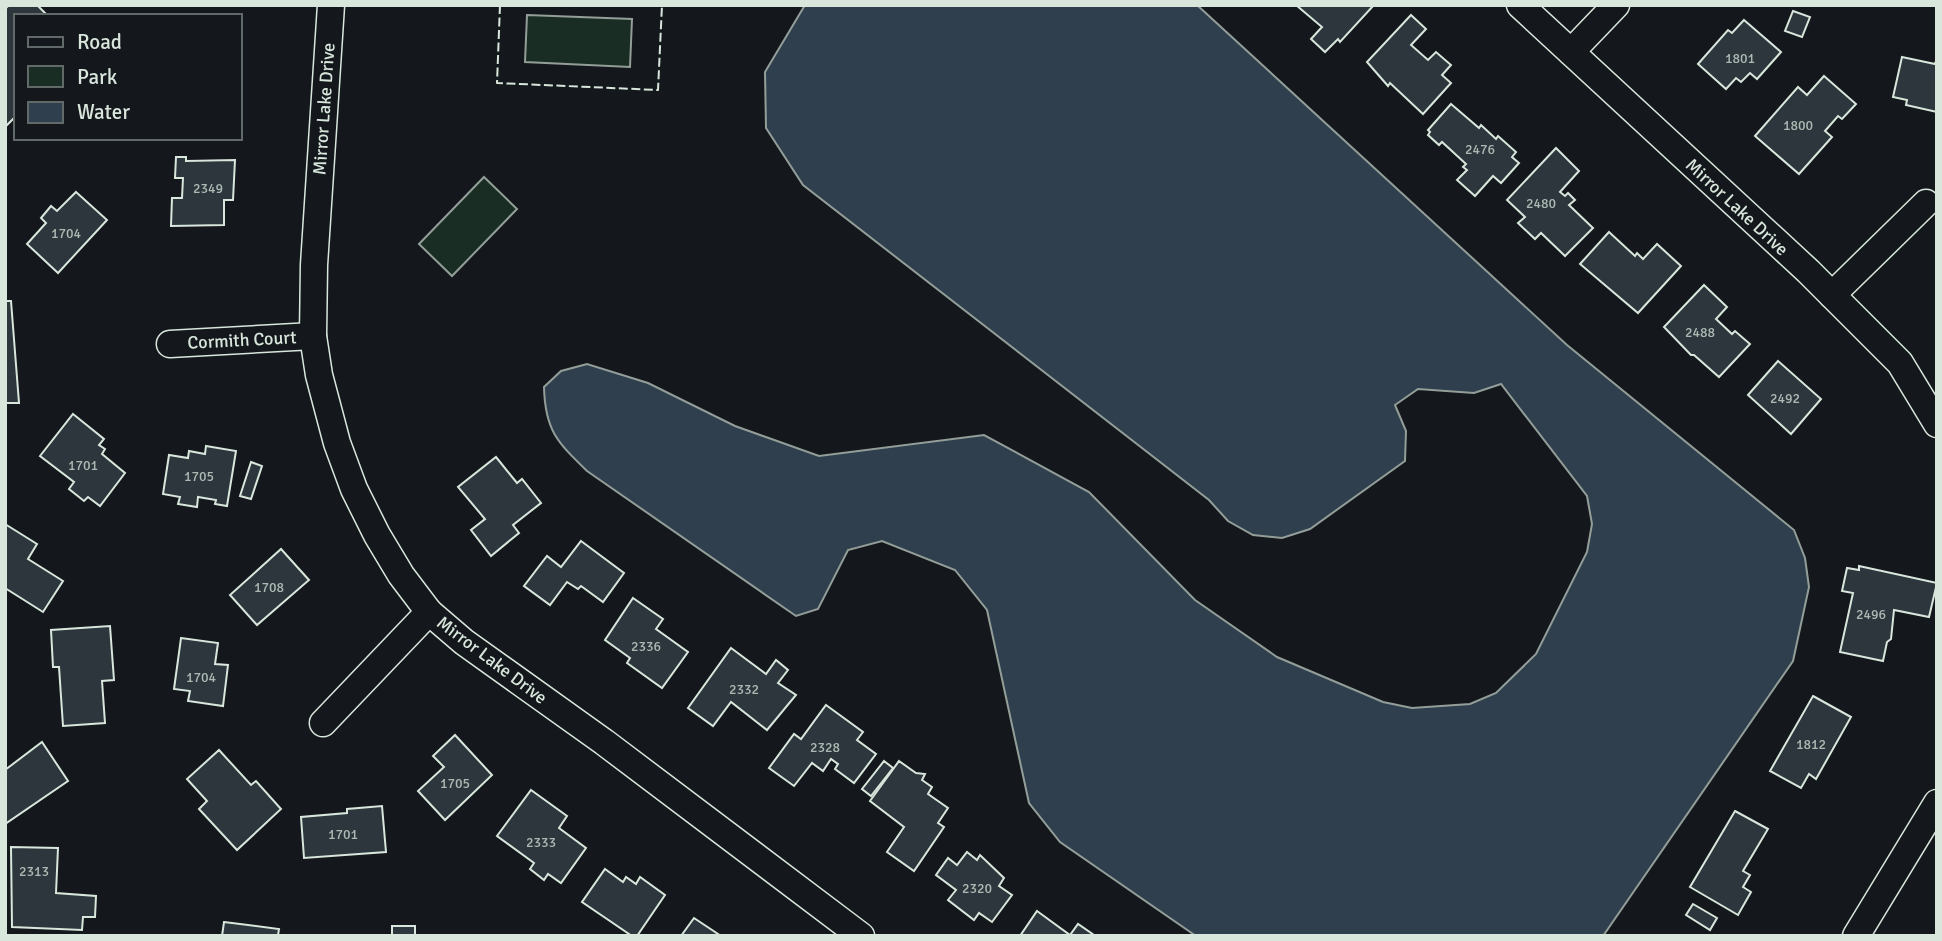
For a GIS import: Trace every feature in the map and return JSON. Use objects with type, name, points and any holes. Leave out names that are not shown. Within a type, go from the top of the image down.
[{"type":"street","name":"Mirror Lake Drive","points":[[331,5],[314,265],[313,336],[319,375],[331,420],[354,489],[377,535],[401,575],[429,612],[464,642],[604,742],[853,933]]},
{"type":"street","name":"Mirror Lake Drive","points":[[1520,5],[1832,295],[1900,363],[1937,424]]},
{"type":"street","points":[[1571,52],[1616,5]]},
{"type":"street","points":[[1832,295],[1926,203]]},
{"type":"street","name":"Cormith Court","points":[[170,344],[313,336]]},
{"type":"street","points":[[323,723],[429,612]]},
{"type":"street","points":[[1856,936],[1937,803]]},
{"type":"green space","points":[[527,15],[632,19],[630,67],[525,62]]},
{"type":"green space","points":[[484,177],[517,209],[452,276],[419,244]]},
{"type":"water","points":[[805,5],[1197,5],[1567,345],[1794,530],[1805,558],[1809,587],[1793,661],[1603,936],[1196,936],[1060,842],[1029,803],[987,610],[955,570],[882,541],[848,550],[818,609],[796,616],[587,471],[560,443],[550,425],[544,387],[561,371],[587,364],[648,383],[735,426],[819,456],[984,435],[1089,492],[1195,600],[1277,657],[1383,702],[1412,708],[1470,704],[1496,693],[1536,654],[1587,552],[1592,524],[1587,496],[1501,384],[1474,393],[1418,389],[1395,405],[1406,431],[1405,461],[1310,529],[1282,538],[1253,535],[1228,521],[1209,500],[803,185],[766,128],[765,72]]},
{"type":"building","points":[[9,5],[37,5],[46,14],[14,14],[14,118],[5,127],[5,9]]},
{"type":"building","points":[[1296,5],[1374,5],[1340,42],[1338,39],[1325,52],[1311,39],[1322,27]]},
{"type":"building","points":[[1793,11],[1810,17],[1802,37],[1785,31]]},
{"type":"building","points":[[1411,15],[1426,29],[1411,45],[1428,60],[1436,52],[1451,65],[1442,75],[1451,83],[1423,114],[1390,83],[1388,86],[1367,62]]},
{"type":"building","points":[[1744,20],[1781,52],[1757,79],[1750,73],[1741,82],[1736,78],[1726,89],[1698,64],[1728,30],[1732,33]]},
{"type":"building","points":[[1902,57],[1935,64],[1937,58],[1937,112],[1906,105],[1907,100],[1893,97]]},
{"type":"building","points":[[1824,76],[1856,104],[1842,119],[1838,116],[1825,131],[1832,137],[1799,174],[1755,136],[1798,87],[1807,95]]},
{"type":"building","points":[[1451,104],[1479,128],[1481,125],[1496,139],[1498,136],[1516,152],[1512,157],[1519,163],[1501,183],[1493,176],[1475,196],[1457,180],[1467,170],[1463,167],[1466,164],[1442,142],[1439,145],[1428,135],[1428,130]]},
{"type":"building","points":[[1556,148],[1579,171],[1560,192],[1565,196],[1568,193],[1575,200],[1569,205],[1593,228],[1565,256],[1541,233],[1535,239],[1518,223],[1525,217],[1507,200]]},
{"type":"building","points":[[176,157],[186,157],[186,161],[235,160],[233,200],[224,200],[224,225],[171,226],[172,198],[182,198],[183,178],[175,178]]},
{"type":"building","points":[[76,192],[107,220],[58,273],[27,244],[46,223],[41,218],[51,206],[57,211]]},
{"type":"building","points":[[1609,232],[1635,256],[1637,253],[1643,259],[1657,244],[1681,266],[1638,313],[1580,264]]},
{"type":"building","points":[[1704,285],[1727,307],[1716,319],[1732,334],[1735,331],[1750,344],[1719,377],[1691,355],[1664,327]]},
{"type":"building","points":[[5,301],[11,301],[19,403],[5,403]]},
{"type":"building","points":[[1778,361],[1821,399],[1791,434],[1748,395]]},
{"type":"building","points":[[73,414],[104,439],[99,445],[105,449],[102,454],[125,473],[100,506],[88,497],[84,501],[69,489],[74,482],[40,456]]},
{"type":"building","points":[[206,446],[236,451],[227,506],[215,504],[216,500],[198,497],[197,507],[178,504],[180,497],[163,494],[169,455],[188,458],[189,451],[205,454]]},
{"type":"building","points":[[496,457],[517,483],[522,479],[541,503],[513,525],[519,533],[491,556],[471,530],[485,519],[458,487]]},
{"type":"building","points":[[251,462],[262,466],[251,499],[240,496]]},
{"type":"building","points":[[5,524],[37,544],[28,559],[63,581],[43,612],[5,588]]},
{"type":"building","points":[[581,541],[624,573],[603,602],[581,586],[578,589],[567,582],[550,605],[524,586],[547,556],[561,567]]},
{"type":"building","points":[[281,549],[309,580],[257,625],[230,595]]},
{"type":"building","points":[[1859,566],[1937,583],[1929,617],[1894,610],[1891,639],[1887,642],[1883,661],[1840,652],[1853,593],[1842,591],[1847,568],[1859,570]]},
{"type":"building","points":[[633,598],[663,619],[656,629],[688,652],[662,688],[627,663],[630,658],[605,640]]},
{"type":"building","points":[[110,626],[114,680],[102,681],[105,723],[63,726],[59,667],[53,667],[51,630]]},
{"type":"building","points":[[181,638],[218,643],[215,664],[228,665],[223,706],[188,701],[190,691],[174,689]]},
{"type":"building","points":[[731,648],[766,674],[776,660],[788,670],[778,683],[796,695],[767,730],[731,702],[713,726],[688,708]]},
{"type":"building","points":[[1813,696],[1851,717],[1816,779],[1809,774],[1801,788],[1770,771]]},
{"type":"building","points":[[826,705],[863,732],[857,740],[876,754],[854,783],[835,769],[838,764],[831,759],[823,771],[812,763],[794,786],[769,768],[794,734],[801,739]]},
{"type":"building","points":[[455,735],[492,775],[445,820],[418,791],[444,767],[433,756]]},
{"type":"building","points":[[42,742],[68,781],[5,824],[5,770]]},
{"type":"building","points":[[219,750],[251,785],[256,781],[281,809],[237,850],[199,809],[207,801],[187,779]]},
{"type":"building","points":[[884,761],[893,768],[871,796],[862,789]]},
{"type":"building","points":[[899,761],[916,773],[925,774],[922,780],[932,787],[928,794],[948,808],[938,823],[944,827],[914,871],[887,852],[904,827],[870,801]]},
{"type":"building","points":[[531,790],[567,816],[559,828],[586,848],[561,883],[548,874],[544,880],[530,869],[534,863],[497,836]]},
{"type":"building","points":[[382,806],[386,852],[304,858],[301,817],[347,813],[347,809]]},
{"type":"building","points":[[1735,811],[1768,829],[1743,871],[1750,875],[1743,887],[1751,892],[1738,915],[1690,887]]},
{"type":"building","points":[[11,847],[58,848],[56,893],[96,896],[95,917],[83,917],[82,930],[12,927]]},
{"type":"building","points":[[967,852],[977,860],[980,855],[1004,878],[999,886],[1012,895],[992,922],[979,913],[974,920],[948,900],[956,890],[936,875],[948,858],[957,865]]},
{"type":"building","points":[[605,869],[623,882],[626,877],[636,884],[640,877],[665,895],[637,936],[632,936],[582,902]]},
{"type":"building","points":[[1693,904],[1717,918],[1710,930],[1686,915]]},
{"type":"building","points":[[1037,911],[1070,935],[1078,924],[1094,935],[1020,936]]},
{"type":"building","points":[[694,918],[721,936],[681,936]]},
{"type":"building","points":[[224,922],[279,929],[278,935],[286,936],[222,936]]},
{"type":"building","points":[[392,926],[415,926],[415,936],[392,936]]},
{"type":"fence","points":[[500,5],[497,83],[658,90],[662,5]]}]
